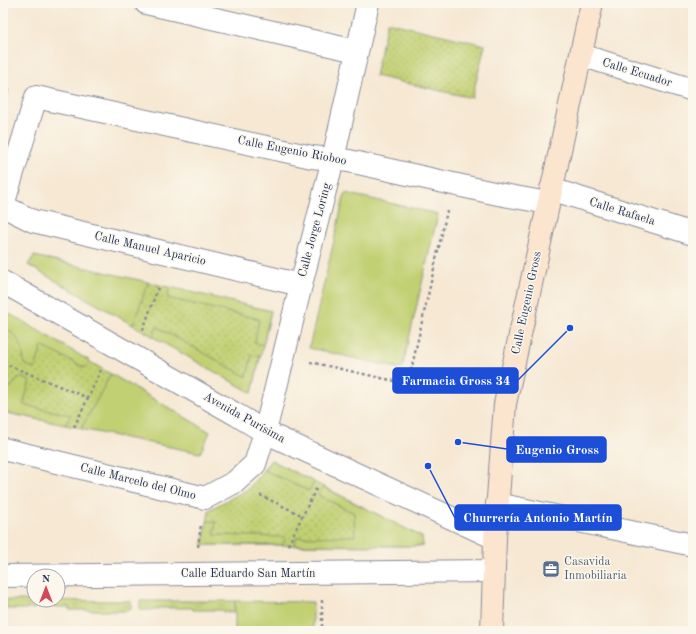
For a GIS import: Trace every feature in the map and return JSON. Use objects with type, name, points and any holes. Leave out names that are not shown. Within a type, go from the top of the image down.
[{"type":"main road","name":"Calle Eugenio Gross","points":[[492,631],[494,538],[505,404],[592,3]]},
{"type":"street","points":[[146,3],[356,51]]},
{"type":"street","name":"Calle Jorge Loring","points":[[265,432],[333,159],[356,51],[368,3]]},
{"type":"street","name":"Calle Ecuador","points":[[581,55],[693,90]]},
{"type":"street","name":"Calle Eugenio Rioboo","points":[[3,205],[36,97],[312,157],[349,161],[498,194],[550,196]]},
{"type":"street","name":"Calle Rafaela","points":[[550,196],[693,234]]},
{"type":"street","name":"Calle Manuel Aparicio","points":[[3,205],[33,222],[301,285]]},
{"type":"street","name":"Avenida Purísima","points":[[3,282],[265,432],[494,538]]},
{"type":"street","name":"Calle Marcelo del Olmo","points":[[3,449],[205,498],[236,482],[255,464],[265,432]]},
{"type":"street","points":[[497,504],[693,545]]},
{"type":"street","name":"Calle Eduardo San Martín","points":[[3,576],[321,574],[493,571]]},
{"type":"path","points":[[308,361],[408,384],[453,183]]},
{"type":"path","points":[[133,357],[159,285]]},
{"type":"path","points":[[74,427],[113,345]]},
{"type":"path","points":[[3,353],[5,359],[3,363],[88,398]]},
{"type":"path","points":[[274,574],[330,462]]},
{"type":"path","points":[[236,482],[303,516]]},
{"type":"path","points":[[194,575],[205,498]]},
{"type":"path","points":[[321,574],[322,631]]},
{"type":"green space","points":[[387,22],[485,45],[472,98],[375,76]]},
{"type":"green space","points":[[345,193],[438,214],[402,369],[309,348]]},
{"type":"green space","points":[[34,256],[271,311],[252,393],[28,265]]},
{"type":"green space","points":[[34,256],[148,282],[133,325],[28,265]]},
{"type":"green space","points":[[170,287],[271,311],[263,345],[255,342],[259,319],[167,298]]},
{"type":"green space","points":[[3,311],[210,432],[200,453],[3,412]]},
{"type":"green space","points":[[10,314],[90,361],[85,368],[42,346],[35,369],[24,364],[23,352],[19,342],[13,334],[3,326]]},
{"type":"green space","points":[[157,327],[247,377],[252,355],[260,357],[252,393],[153,337]]},
{"type":"green space","points":[[111,374],[210,432],[200,453],[81,429]]},
{"type":"green space","points":[[20,377],[30,381],[23,405],[71,415],[65,425],[3,412],[3,392],[12,386]]},
{"type":"green space","points":[[271,460],[422,537],[423,546],[204,545],[209,510],[248,489]]},
{"type":"green space","points":[[271,460],[314,482],[309,491],[264,470]]},
{"type":"green space","points":[[323,487],[422,537],[423,546],[294,545],[297,537],[355,536],[354,513],[318,495]]},
{"type":"green space","points":[[207,521],[216,522],[214,535],[286,537],[282,545],[203,545]]},
{"type":"green space","points":[[3,600],[26,600],[26,608],[34,608],[4,609],[3,611]]},
{"type":"green space","points":[[66,600],[131,601],[131,609],[127,609],[127,611],[69,610],[69,607],[66,607]]},
{"type":"green space","points":[[140,601],[235,601],[235,612],[223,612],[222,610],[193,610],[192,608],[157,608],[157,610],[140,610]]},
{"type":"green space","points":[[235,601],[313,602],[313,631],[235,631]]},
{"type":"place","name":"Farmacia Gross 34","points":[[570,328]]},
{"type":"place","name":"Eugenio Gross","points":[[458,442]]},
{"type":"place","name":"Churrería Antonio Martín","points":[[428,466]]},
{"type":"place","name":"Casavida Inmobiliaria","points":[[551,569]]}]
